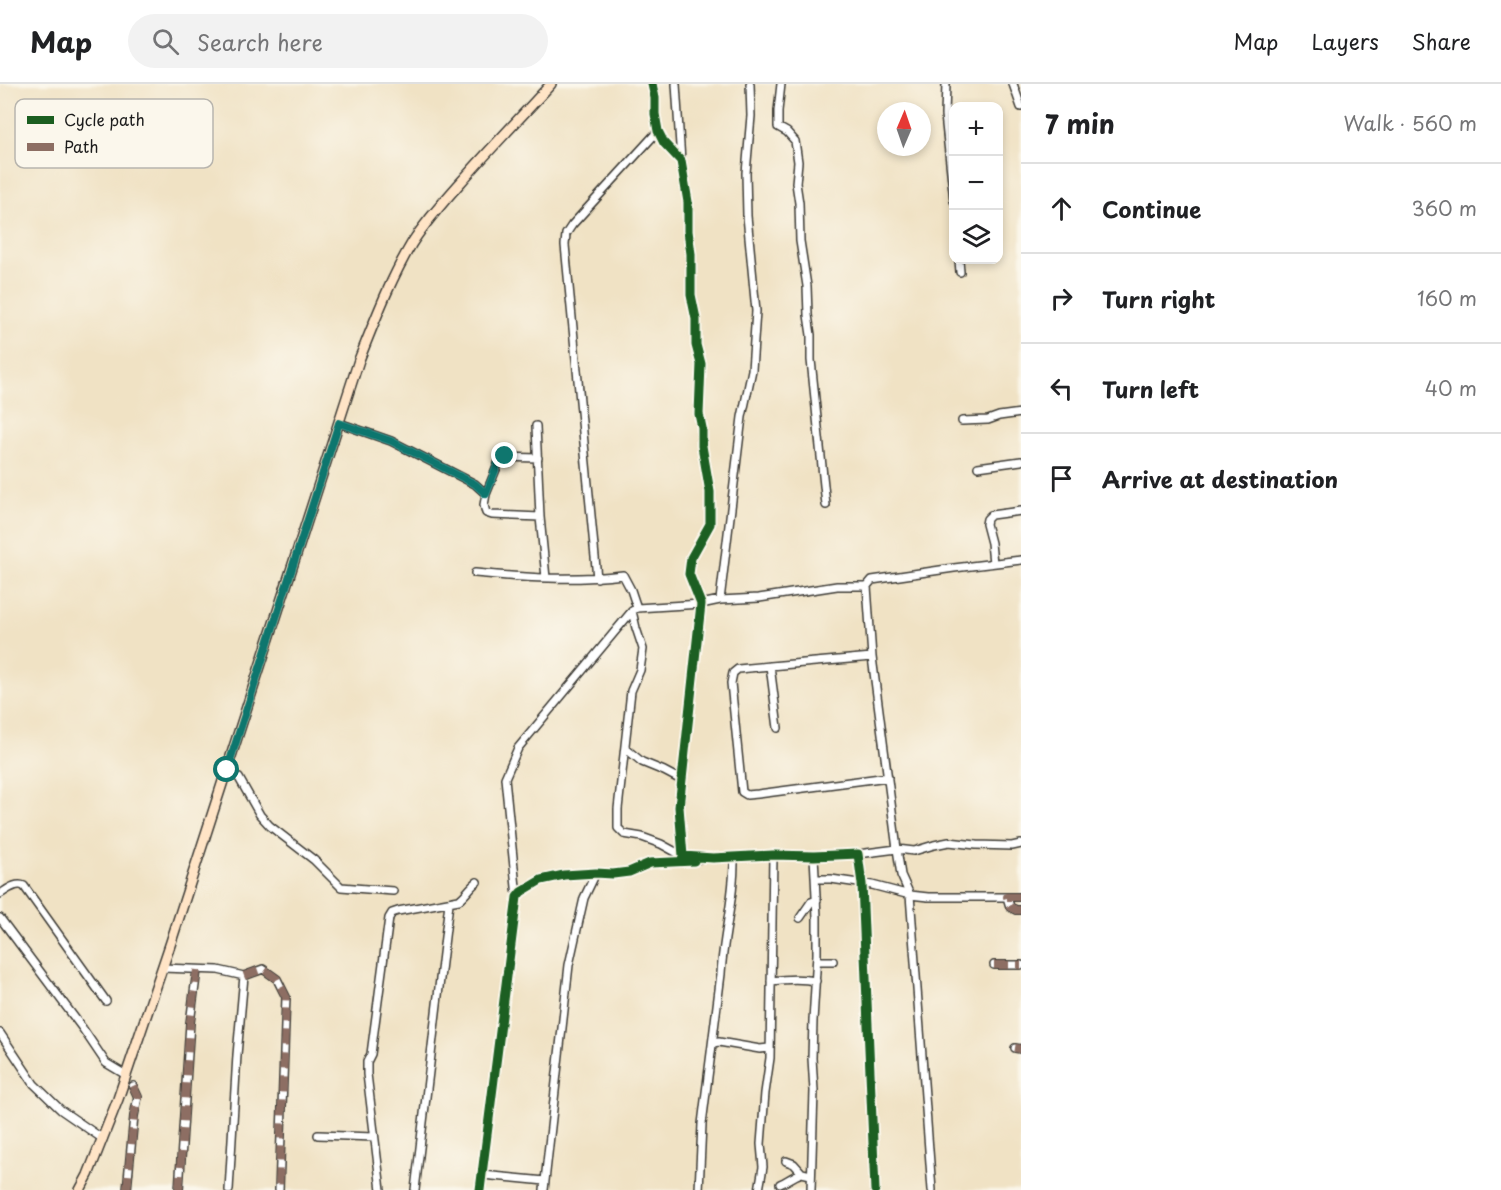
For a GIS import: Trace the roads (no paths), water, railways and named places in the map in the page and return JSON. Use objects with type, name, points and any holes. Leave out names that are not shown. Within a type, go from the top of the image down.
[{"type":"main road","points":[[80,1190],[103,1139],[126,1075],[359,360],[378,313],[413,241],[443,203],[551,84]]},
{"type":"street","points":[[652,84],[658,131],[664,143],[681,161]]},
{"type":"street","points":[[676,84],[681,161],[688,202],[691,295],[696,319],[696,345],[701,364],[699,414],[710,492],[710,524],[691,558],[689,574],[701,604],[679,807],[683,856]]},
{"type":"street","points":[[720,600],[742,417],[752,370],[756,311],[747,216],[746,173],[751,116],[750,84]]},
{"type":"street","points":[[781,84],[777,111],[778,127],[787,132],[795,141],[798,162],[796,183],[800,241],[807,286],[826,506]]},
{"type":"street","points":[[946,84],[945,115],[949,156]]},
{"type":"street","points":[[1013,84],[1021,107]]},
{"type":"street","points":[[597,578],[565,245],[566,234],[658,131]]},
{"type":"street","points":[[959,264],[960,272]]},
{"type":"street","points":[[962,421],[988,420],[1021,413]]},
{"type":"street","points":[[339,423],[391,441],[475,484],[486,494]]},
{"type":"street","points":[[536,426],[540,518],[546,578]]},
{"type":"street","points":[[538,458],[501,457],[484,505],[486,513],[492,515],[540,518]]},
{"type":"street","points":[[978,467],[1021,461]]},
{"type":"street","points":[[993,563],[987,519],[991,515],[1021,511]]},
{"type":"street","points":[[932,1190],[910,895],[901,875],[897,849],[872,657],[867,586],[872,580],[1021,560]]},
{"type":"street","points":[[475,573],[546,578],[597,578],[623,575],[635,600],[636,628],[643,649],[640,670],[631,691],[618,809],[618,828],[624,834],[642,837],[661,844],[683,856],[705,857],[814,856],[897,849],[914,851],[949,842],[976,845],[1021,844]]},
{"type":"street","points":[[480,1190],[517,897],[505,778],[518,748],[634,609],[759,598],[837,586],[867,586]]},
{"type":"street","points":[[872,657],[738,669],[733,673],[731,683],[742,792],[747,795],[758,794],[888,777]]},
{"type":"street","points":[[770,666],[778,729]]},
{"type":"street","points":[[625,748],[642,762],[681,780]]},
{"type":"street","points":[[227,770],[239,778],[260,815],[270,826],[314,860],[341,887],[393,891]]},
{"type":"street","points":[[858,854],[862,884],[875,1190]]},
{"type":"street","points":[[759,1190],[763,1167],[761,1144],[765,1093],[769,1070],[773,855]]},
{"type":"street","points":[[812,1190],[814,1090],[812,1058],[817,961],[814,856]]},
{"type":"street","points":[[517,897],[541,879],[564,875],[629,872],[650,863],[687,862],[705,857]]},
{"type":"street","points":[[699,1190],[702,1124],[722,951],[732,897],[734,857]]},
{"type":"street","points":[[544,1190],[569,965],[584,898],[596,873]]},
{"type":"street","points":[[816,879],[884,887],[910,895],[928,897],[1021,897]]},
{"type":"street","points":[[381,1190],[367,1062],[371,1054],[389,918],[398,910],[459,900],[477,882]]},
{"type":"street","points":[[0,894],[16,885],[24,886],[106,1001]]},
{"type":"street","points":[[1007,897],[1010,907],[1021,910]]},
{"type":"street","points":[[800,918],[811,902],[817,900]]},
{"type":"street","points":[[415,1190],[449,903]]},
{"type":"street","points":[[0,918],[106,1063],[126,1075]]},
{"type":"street","points":[[817,961],[833,961]]},
{"type":"street","points":[[994,965],[1021,965]]},
{"type":"street","points":[[162,968],[218,970],[244,976],[263,969],[277,979],[286,997],[279,1190]]},
{"type":"street","points":[[179,1190],[190,1023],[197,970]]},
{"type":"street","points":[[229,1190],[244,976]]},
{"type":"street","points":[[771,981],[787,979],[816,981]]},
{"type":"street","points":[[0,1033],[34,1084],[61,1110],[103,1139]]},
{"type":"street","points":[[713,1043],[769,1048]]},
{"type":"street","points":[[127,1190],[138,1097],[134,1086]]},
{"type":"street","points":[[318,1135],[374,1137]]},
{"type":"street","points":[[786,1161],[794,1164],[802,1173]]},
{"type":"street","points":[[780,1184],[802,1173],[812,1175]]},
{"type":"street","points":[[482,1175],[545,1181]]}]
